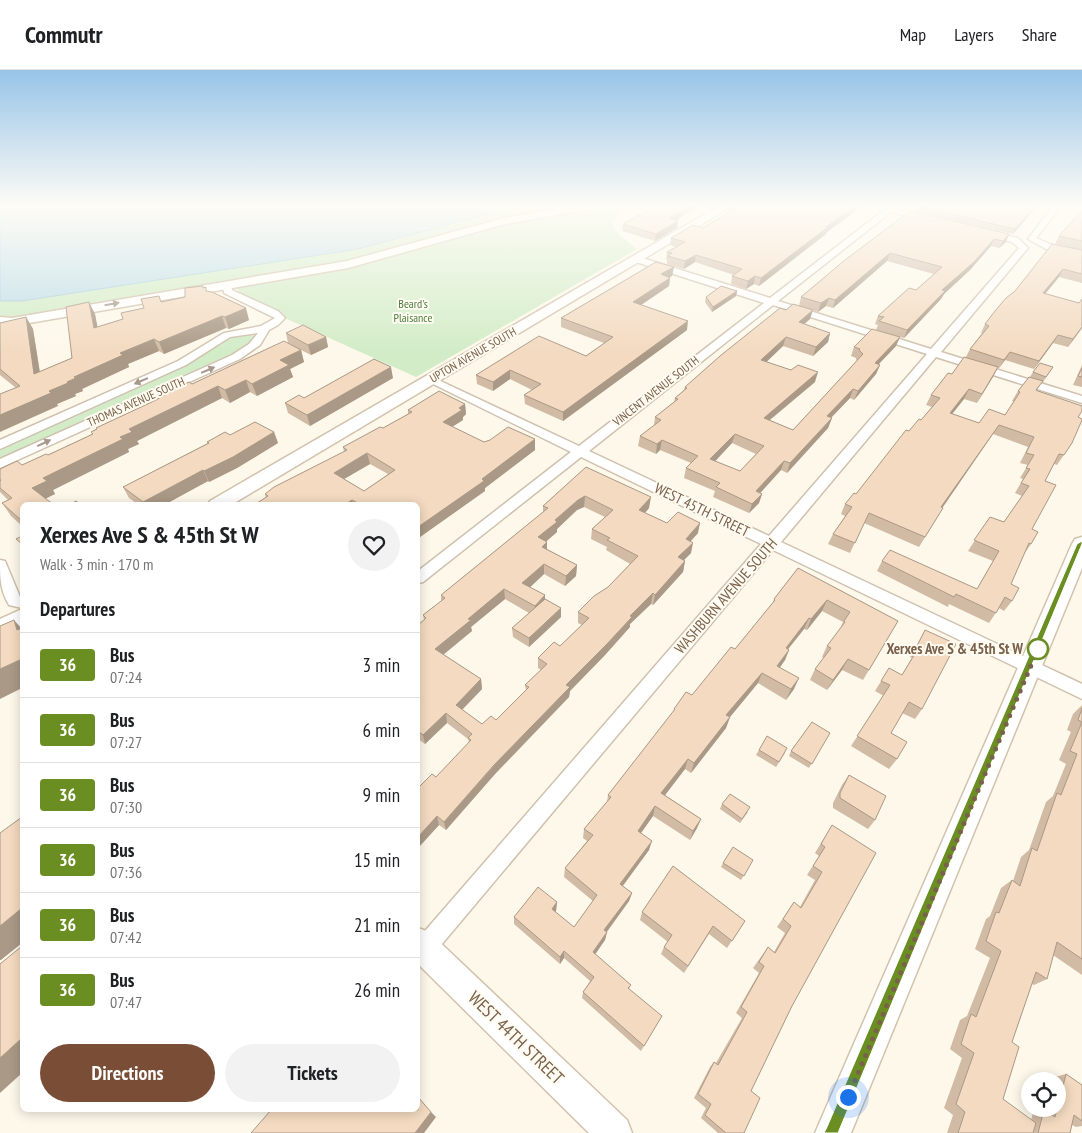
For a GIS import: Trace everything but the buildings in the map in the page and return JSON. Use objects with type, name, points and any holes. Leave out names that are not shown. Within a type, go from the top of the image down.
[{"type":"street","points":[[4,322],[348,264],[382,255]]},
{"type":"street","name":"UPTON AVENUE SOUTH","points":[[222,502],[642,255]]},
{"type":"street","name":"VINCENT AVENUE SOUTH","points":[[420,576],[831,255]]},
{"type":"street","name":"WASHBURN AVENUE SOUTH","points":[[420,946],[771,544],[1018,255]]},
{"type":"street","points":[[636,258],[1082,400]]},
{"type":"street","name":"THOMAS AVENUE SOUTH","points":[[0,445],[36,427],[182,363],[227,335],[264,330],[277,323],[280,318],[275,313],[227,291],[227,285]]},
{"type":"street","name":"THOMAS AVENUE SOUTH","points":[[0,464],[236,357],[254,346],[262,337],[264,330]]},
{"type":"street","name":"WEST 45TH STREET","points":[[430,380],[1082,692]]},
{"type":"street","points":[[833,1133],[1082,544]]},
{"type":"street","points":[[0,565],[14,601],[20,602]]},
{"type":"street","points":[[0,617],[20,612]]},
{"type":"street","points":[[0,630],[20,618]]},
{"type":"street","name":"WEST 44TH STREET","points":[[420,946],[614,1133]]},
{"type":"green space","points":[[322,255],[387,255],[0,324],[0,301],[22,301]]},
{"type":"green space","name":"Beard's Plaisance","points":[[384,255],[627,255],[416,377],[287,319],[277,309],[248,297],[236,288],[319,272]]},
{"type":"green space","points":[[246,334],[255,336],[248,345],[238,351],[96,414],[0,460],[0,450],[182,367],[229,339]]},
{"type":"water","points":[[0,255],[322,255],[22,301],[0,301]]},
{"type":"bus line","name":"36","points":[[833,1133],[1082,544]]},
{"type":"place","name":"Xerxes Ave S & 45th St W","points":[[1038,649]]},
{"type":"route","points":[[848,1097],[1038,649]]}]
